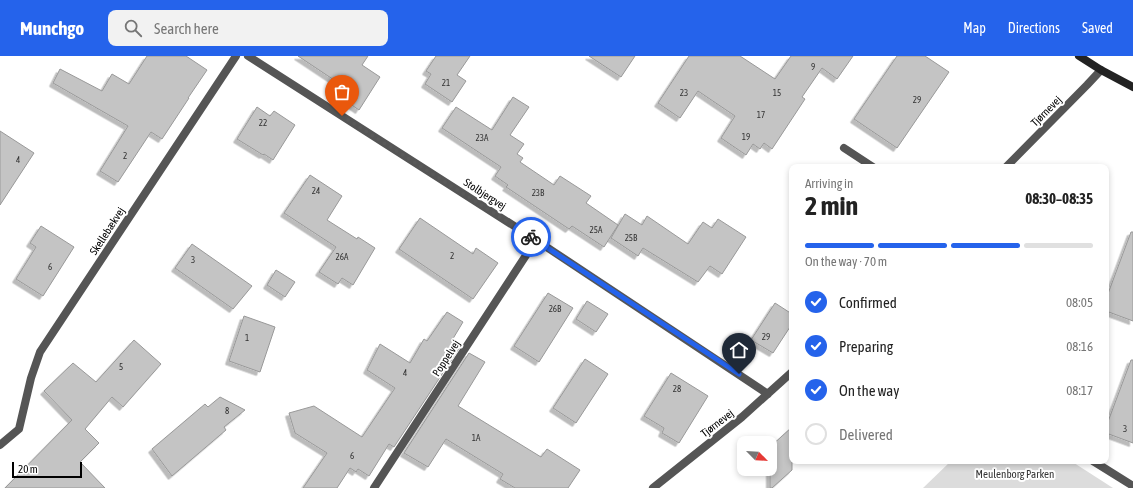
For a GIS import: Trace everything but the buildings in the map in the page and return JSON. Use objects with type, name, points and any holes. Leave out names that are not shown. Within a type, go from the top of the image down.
[{"type":"main road","points":[[1079,56],[1133,87]]},
{"type":"street","name":"Skellebækvej","points":[[0,445],[19,429],[31,378],[40,352],[236,56]]},
{"type":"street","name":"Stolbjergvej","points":[[248,56],[536,240],[768,394]]},
{"type":"street","name":"Tjørnevej","points":[[1009,164],[1101,70]]},
{"type":"street","points":[[844,148],[868,164]]},
{"type":"street","name":"Poppelvej","points":[[374,488],[536,240]]},
{"type":"street","name":"Tjørnevej","points":[[652,488],[742,417],[789,375]]},
{"type":"street","points":[[1098,464],[1133,486]]},
{"type":"green space","name":"Meulenborg Parken","points":[[948,464],[1076,464],[1113,488],[923,488]]},
{"type":"way so far","points":[[342,116],[531,237]]},
{"type":"route","points":[[531,237],[739,374]]}]
